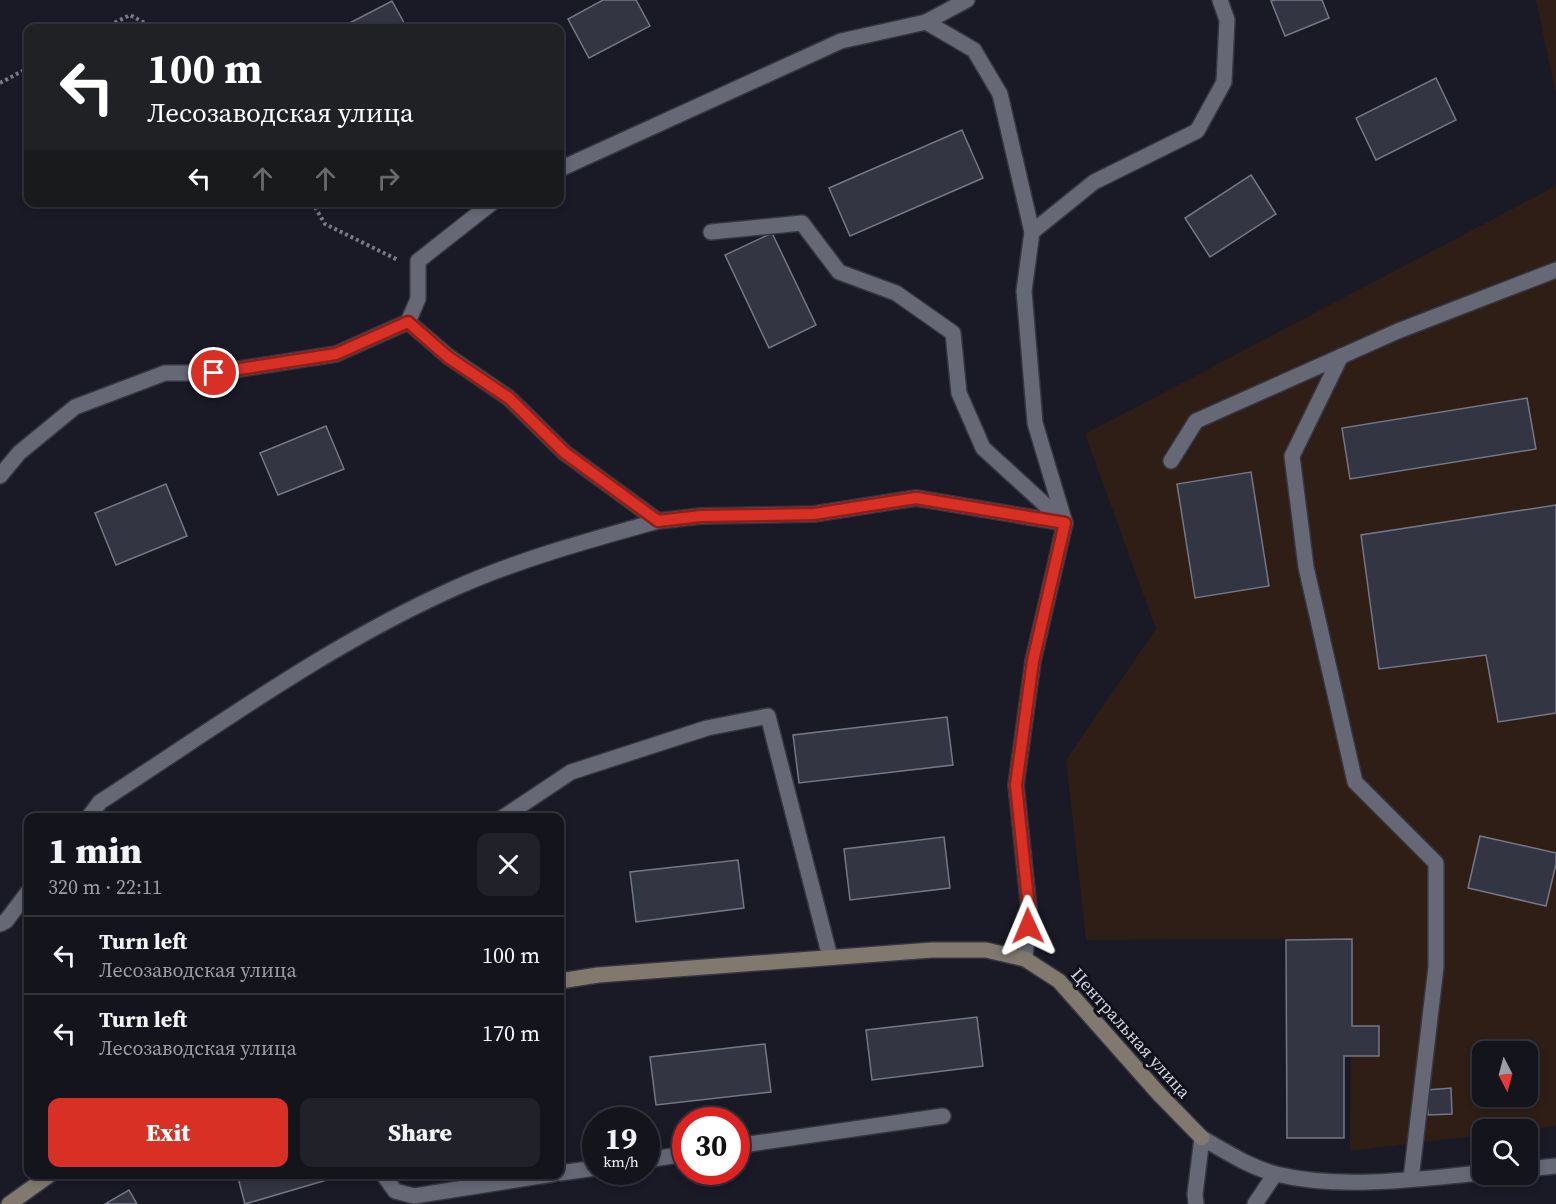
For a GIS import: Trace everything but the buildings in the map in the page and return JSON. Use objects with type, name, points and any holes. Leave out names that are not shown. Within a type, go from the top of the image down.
[{"type":"street","points":[[564,167],[841,41],[926,22],[966,0]]},
{"type":"street","points":[[1032,232],[1094,182],[1197,131],[1224,82],[1227,20],[1220,0]]},
{"type":"street","points":[[926,22],[974,50],[1000,94],[1032,232],[1024,291],[1035,423],[1065,523],[1033,661],[1016,785],[1029,909],[1025,958]]},
{"type":"street","points":[[0,476],[20,453],[75,407],[165,374],[214,373],[336,354],[408,322],[418,298],[417,261],[487,207]]},
{"type":"street","points":[[711,232],[802,223],[839,272],[896,293],[953,333],[959,393],[983,448],[1065,523]]},
{"type":"street","points":[[1171,461],[1196,421],[1398,331],[1556,270]]},
{"type":"street","points":[[408,322],[448,357],[509,398],[565,453],[658,521]]},
{"type":"street","points":[[1341,356],[1292,456],[1306,567],[1355,782],[1436,863],[1436,968],[1412,1179]]},
{"type":"street","points":[[92,813],[100,802],[359,635],[456,588],[545,553],[658,521],[701,516],[814,514],[916,498],[1065,523]]},
{"type":"street","points":[[510,813],[571,772],[707,728],[768,716],[830,957]]},
{"type":"street","points":[[0,924],[6,921],[24,897]]},
{"type":"street","name":"Центральная улица","points":[[564,980],[598,975],[943,950],[986,950],[1025,958],[1059,981],[1159,1094],[1202,1138],[1235,1157],[1275,1174],[1327,1182],[1472,1174]]},
{"type":"street","points":[[750,1144],[943,1116]]},
{"type":"street","points":[[1196,1204],[1195,1194],[1202,1138]]},
{"type":"street","points":[[1538,1168],[1556,1166]]},
{"type":"street","points":[[564,1172],[582,1170]]},
{"type":"street","points":[[1255,1204],[1275,1174]]},
{"type":"street","points":[[9,1204],[44,1179]]},
{"type":"street","points":[[387,1179],[395,1191],[414,1196],[521,1179]]},
{"type":"path","points":[[112,24],[130,15],[147,24]]},
{"type":"path","points":[[0,83],[24,70]]},
{"type":"path","points":[[315,207],[325,224],[417,269]]},
{"type":"shaded area","points":[[1536,0],[1556,0],[1556,94]]},
{"type":"shaded area","points":[[1556,186],[1556,1126],[1538,1128],[1538,1119],[1472,1119],[1472,1136],[1350,1151],[1352,939],[1086,940],[1066,760],[1156,629],[1085,434]]},
{"type":"route","points":[[214,373],[336,354],[408,322],[448,357],[509,398],[565,453],[658,521],[701,516],[814,514],[916,498],[1065,523],[1033,661],[1016,785],[1029,909],[1028,926]]}]
